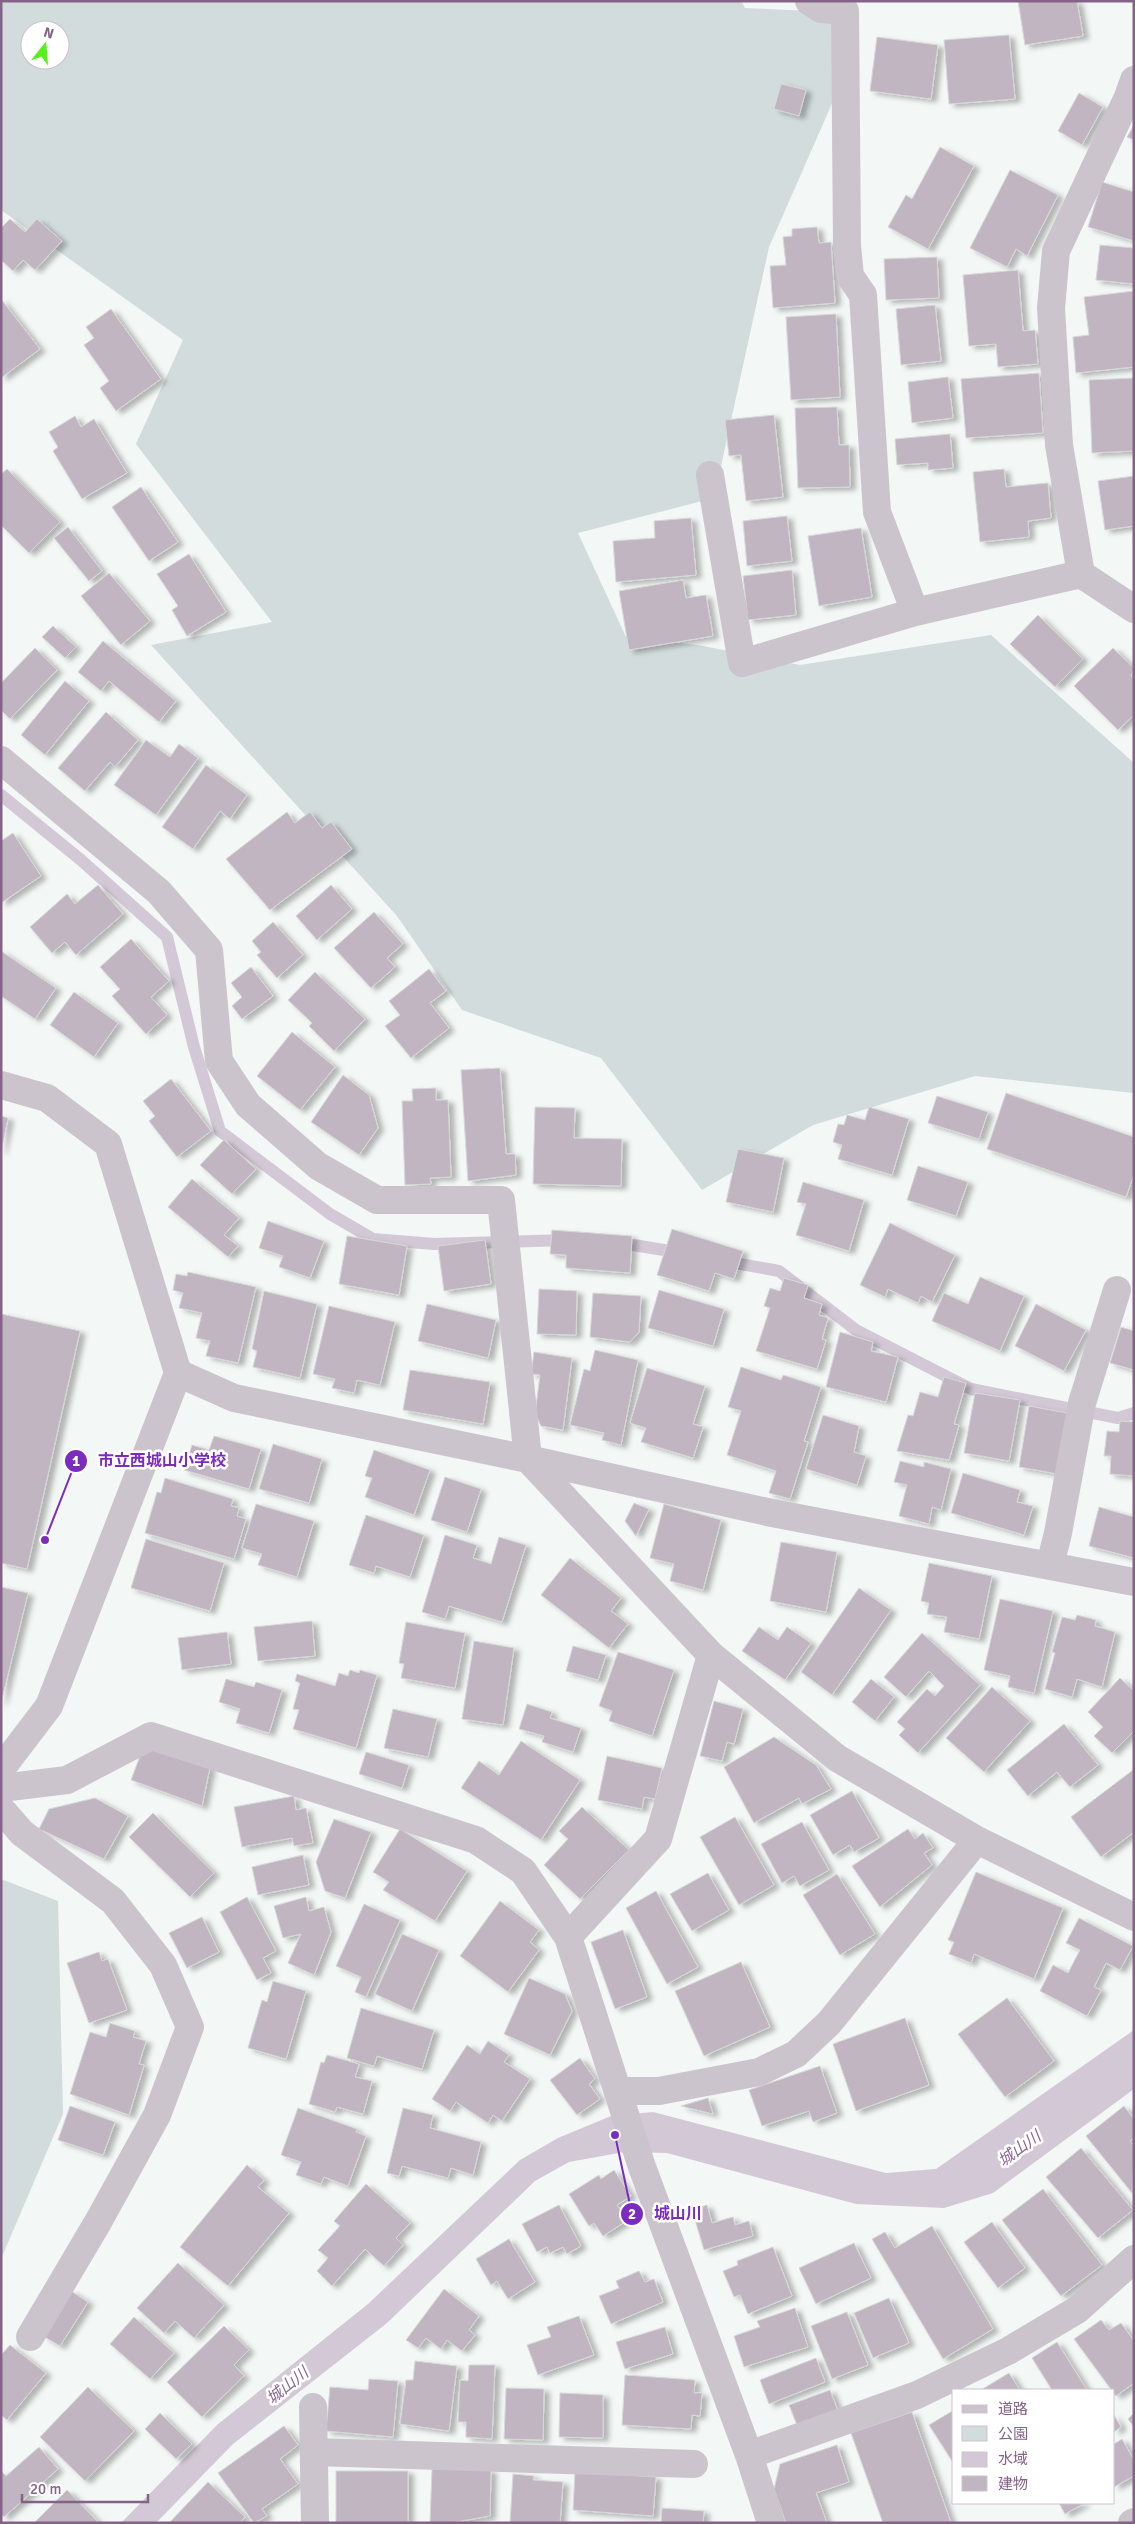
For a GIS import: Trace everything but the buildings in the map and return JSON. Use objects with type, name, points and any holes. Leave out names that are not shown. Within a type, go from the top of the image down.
[{"type":"street","points":[[809,1],[821,9],[845,10],[847,246],[850,276],[863,295],[877,512],[915,612]]},
{"type":"street","points":[[1081,574],[1059,445],[1051,308],[1056,251],[1128,97],[1134,80]]},
{"type":"street","points":[[710,475],[742,663],[915,612],[1081,574],[1134,609]]},
{"type":"street","points":[[1,760],[159,892],[209,950],[218,1061],[248,1105],[318,1166],[377,1200],[501,1200],[528,1459],[711,1655],[837,1758],[977,1840],[1134,1917]]},
{"type":"street","points":[[1,1085],[47,1098],[108,1144],[178,1373],[49,1706],[1,1769]]},
{"type":"street","points":[[1050,1565],[1058,1533],[1082,1403],[1117,1290]]},
{"type":"street","points":[[178,1373],[234,1398],[528,1459],[772,1513],[1134,1582]]},
{"type":"street","points":[[568,1937],[658,1839],[711,1655]]},
{"type":"street","points":[[1,1788],[67,1780],[150,1736],[476,1840],[523,1871],[568,1937],[642,2167],[749,2455],[771,2523]]},
{"type":"street","points":[[1,1809],[22,1834],[113,1901],[163,1965],[190,2027],[157,2115],[98,2222],[30,2337]]},
{"type":"street","points":[[620,2097],[758,2072],[796,2054],[829,2023],[977,1840]]},
{"type":"street","points":[[749,2455],[917,2395],[1008,2351],[1077,2310],[1134,2260]]},
{"type":"street","points":[[313,2407],[315,2523]]},
{"type":"street","points":[[314,2452],[694,2464]]},
{"type":"green space","points":[[1,1],[741,1],[745,8],[832,12],[834,99],[769,247],[714,498],[578,533],[626,637],[698,645],[800,665],[991,635],[1134,763],[1134,1093],[975,1076],[813,1125],[702,1190],[601,1058],[462,1010],[397,916],[151,645],[272,622],[136,444],[183,340],[1,210]]},
{"type":"green space","points":[[1,1879],[58,1901],[63,2114],[1,2259]]},
{"type":"water","points":[[1134,2030],[1134,2089],[993,2193],[944,2208],[856,2204],[667,2153],[624,2152],[569,2162],[535,2181],[387,2323],[233,2444],[156,2523],[121,2523],[217,2425],[368,2304],[520,2160],[558,2138],[611,2116],[653,2112],[886,2173],[936,2169]]},
{"type":"waterway","points":[[1,795],[81,860],[167,937],[194,1047],[220,1131],[330,1214],[373,1239],[434,1244],[568,1240]]},
{"type":"waterway","points":[[615,1242],[682,1253]]},
{"type":"waterway","points":[[724,1261],[779,1271],[856,1330],[971,1389],[1118,1418],[1134,1413]]},
{"type":"place","name":"市立西城山小学校","points":[[45,1540]]},
{"type":"place","name":"城山川","points":[[615,2135]]}]
